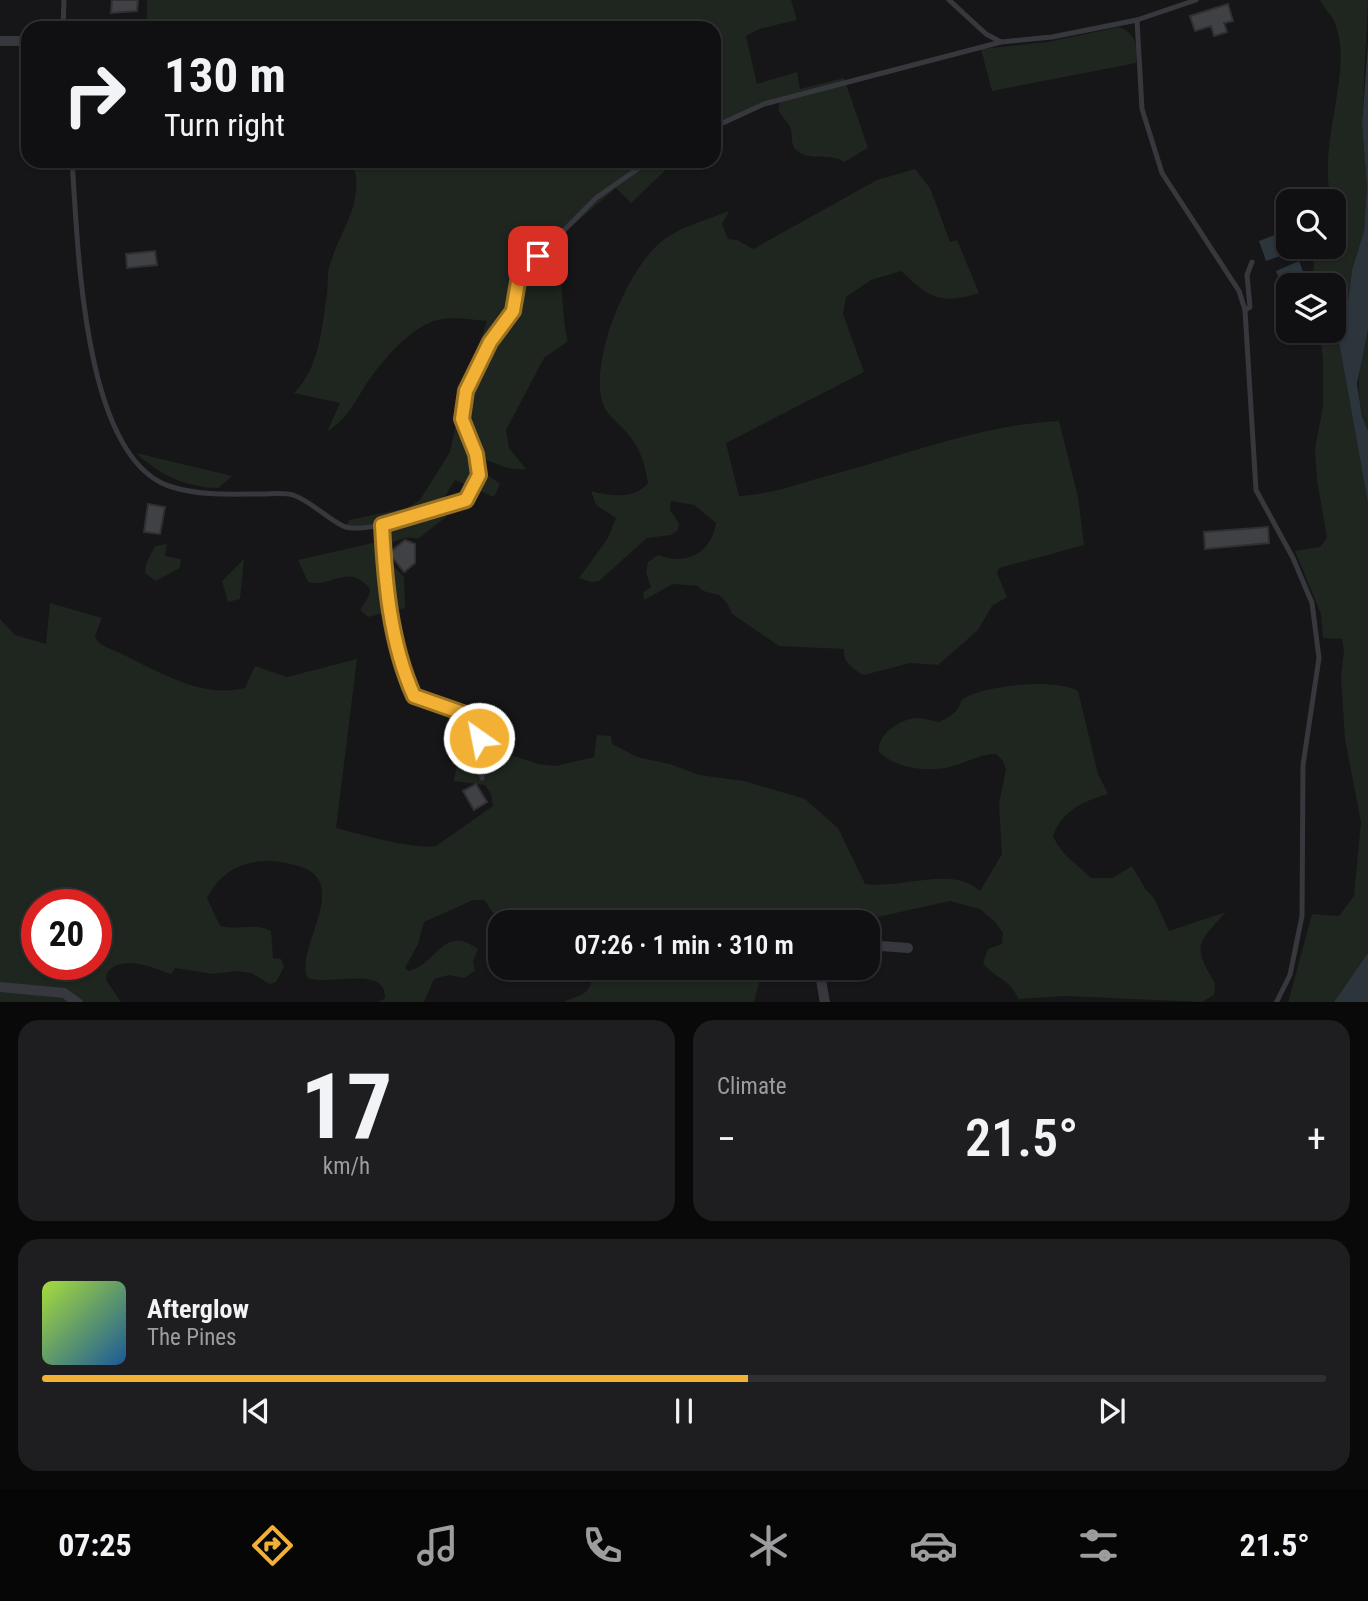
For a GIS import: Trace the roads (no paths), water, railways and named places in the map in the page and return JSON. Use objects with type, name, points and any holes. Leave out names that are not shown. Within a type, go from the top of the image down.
[{"type":"street","points":[[0,41],[21,41]]},
{"type":"street","points":[[880,946],[908,948]]},
{"type":"street","points":[[821,980],[825,1002]]},
{"type":"street","points":[[0,987],[64,993],[77,1002]]},
{"type":"lane","points":[[63,21],[64,0]]},
{"type":"lane","points":[[949,0],[986,34],[1000,42]]},
{"type":"lane","points":[[721,124],[764,104],[1000,42],[1052,37],[1137,20],[1196,0]]},
{"type":"lane","points":[[1137,20],[1142,109],[1162,173],[1239,291],[1245,310],[1256,490],[1293,558],[1312,603],[1320,658],[1303,765],[1302,916],[1290,975],[1276,1002]]},
{"type":"lane","points":[[72,168],[79,264],[91,356],[103,400],[140,468],[170,487],[208,494],[293,494],[345,528],[382,525],[466,500],[479,475],[476,454],[462,419],[466,391],[490,342],[513,311],[519,276],[596,198],[639,168]]},
{"type":"lane","points":[[1245,310],[1250,307],[1247,275],[1252,262]]},
{"type":"lane","points":[[382,525],[388,594],[405,675],[414,696],[477,718],[482,778]]}]
